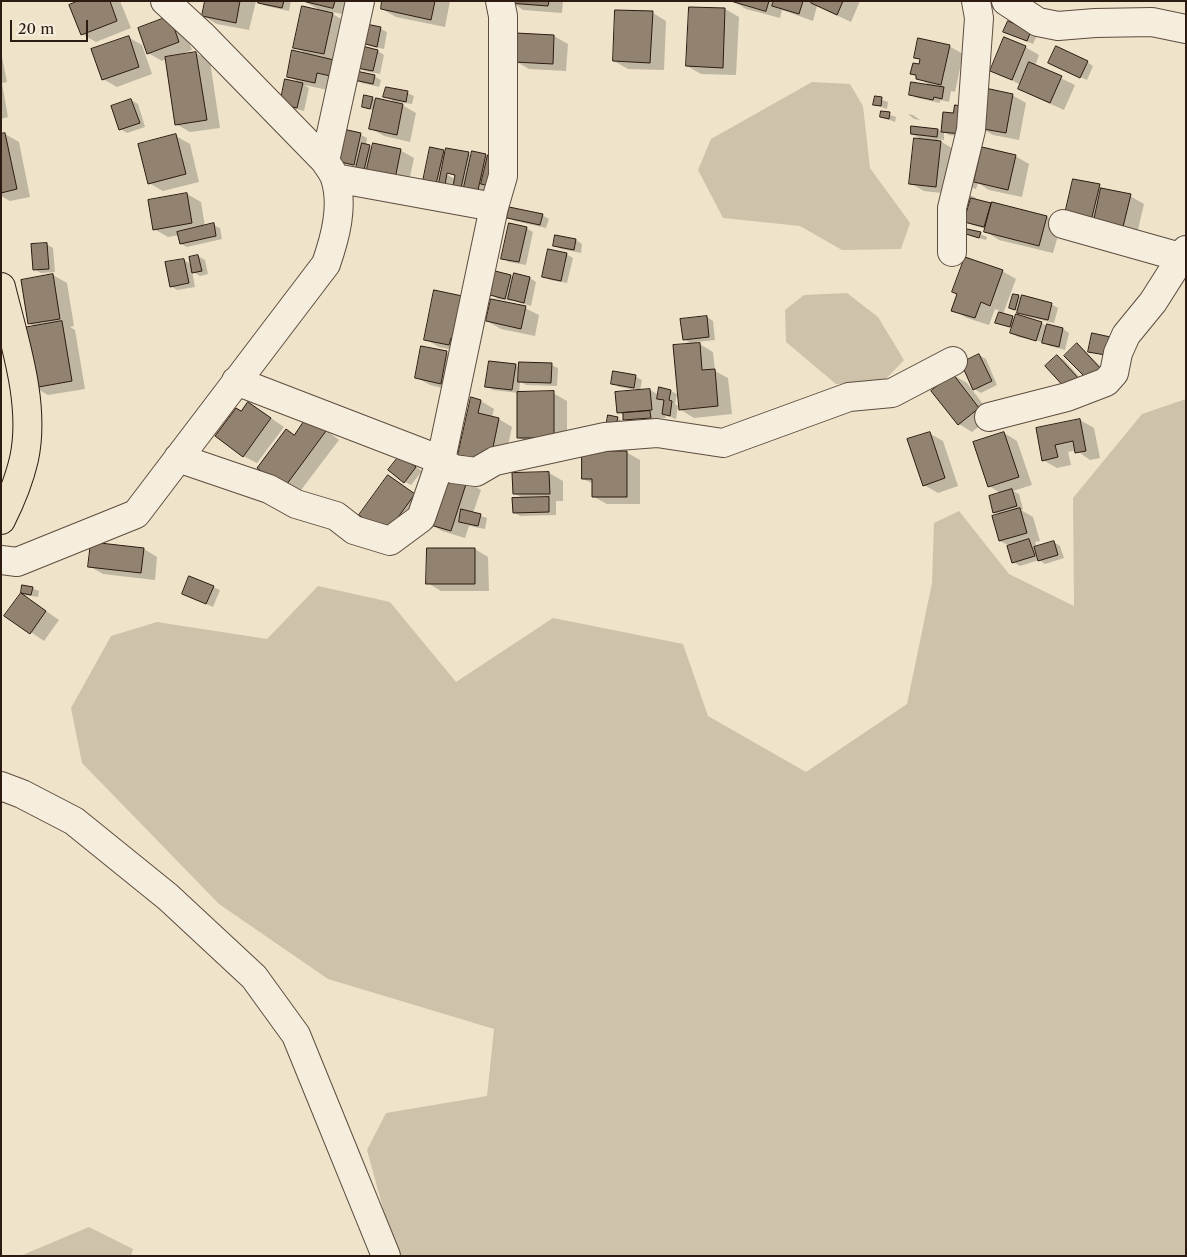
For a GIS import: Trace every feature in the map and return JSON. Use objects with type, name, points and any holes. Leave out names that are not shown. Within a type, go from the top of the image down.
[{"type":"main road","points":[[1,287],[24,388],[27,421],[24,458],[14,494],[1,520]]},
{"type":"street","points":[[165,1],[202,36],[330,170],[494,207]]},
{"type":"street","points":[[1,560],[16,562],[136,514],[326,264],[336,234],[338,205],[330,170],[360,1]]},
{"type":"street","points":[[178,458],[269,489],[296,504],[336,516],[354,530],[390,541],[421,518],[441,460],[494,207],[503,176],[503,16],[500,1]]},
{"type":"street","points":[[952,252],[952,208],[972,130],[979,18],[976,1]]},
{"type":"street","points":[[1006,1],[1038,22],[1058,26],[1152,22],[1186,29]]},
{"type":"street","points":[[989,417],[1066,397],[1106,382],[1114,373],[1118,353],[1126,335],[1154,302],[1183,253],[1062,224]]},
{"type":"street","points":[[236,381],[441,460],[454,469],[476,472],[495,460],[605,437],[657,434],[723,443],[849,397],[892,392],[953,361]]},
{"type":"street","points":[[1,786],[22,794],[74,821],[168,897],[254,977],[296,1035],[386,1256]]},
{"type":"shaded area","points":[[812,82],[850,84],[863,106],[870,168],[910,223],[901,249],[842,250],[800,226],[723,218],[698,170],[711,139]]},
{"type":"shaded area","points":[[847,293],[878,317],[904,360],[882,383],[836,384],[786,342],[785,310],[804,295]]},
{"type":"shaded area","points":[[1186,399],[1186,1256],[396,1256],[367,1150],[386,1113],[487,1096],[494,1029],[328,979],[219,904],[82,763],[71,708],[111,636],[157,622],[267,639],[318,586],[390,602],[456,682],[553,618],[683,644],[708,716],[806,772],[907,704],[932,583],[934,523],[959,511],[1009,574],[1074,606],[1073,498],[1142,414]]},
{"type":"shaded area","points":[[89,1227],[133,1249],[131,1256],[20,1256]]},
{"type":"building","points":[[78,1],[110,1],[117,21],[81,35],[69,5]]},
{"type":"building","points":[[205,1],[240,1],[236,23],[202,16]]},
{"type":"building","points":[[258,1],[284,1],[282,8],[258,3]]},
{"type":"building","points":[[303,1],[335,1],[333,8]]},
{"type":"building","points":[[382,1],[435,1],[431,20],[381,9]]},
{"type":"building","points":[[508,1],[549,1],[548,6],[508,3]]},
{"type":"building","points":[[731,1],[769,1],[766,11]]},
{"type":"building","points":[[774,1],[803,1],[799,14],[772,6]]},
{"type":"building","points":[[812,1],[843,1],[837,15],[811,3]]},
{"type":"building","points":[[302,6],[333,13],[324,54],[293,48]]},
{"type":"building","points":[[689,7],[725,8],[723,68],[686,66]]},
{"type":"building","points":[[615,10],[653,11],[650,63],[613,61]]},
{"type":"building","points":[[170,16],[179,42],[147,54],[138,28]]},
{"type":"building","points":[[1008,21],[1031,31],[1027,41],[1003,32]]},
{"type":"building","points":[[366,24],[381,27],[377,47],[362,43]]},
{"type":"building","points":[[516,33],[554,35],[553,64],[514,62]]},
{"type":"building","points":[[129,36],[139,67],[102,80],[91,49]]},
{"type":"building","points":[[1004,37],[1026,46],[1012,80],[990,71]]},
{"type":"building","points":[[918,38],[950,45],[941,85],[916,79],[916,75],[910,74],[913,63],[919,64],[920,59],[914,58]]},
{"type":"building","points":[[362,46],[378,50],[373,71],[357,68]]},
{"type":"building","points":[[1056,46],[1088,61],[1080,78],[1048,63]]},
{"type":"building","points":[[292,50],[338,61],[335,77],[317,73],[315,83],[287,77]]},
{"type":"building","points":[[196,52],[207,120],[175,125],[165,57]]},
{"type":"building","points":[[1029,62],[1062,76],[1050,103],[1018,89]]},
{"type":"building","points":[[356,71],[375,75],[373,84],[354,80]]},
{"type":"building","points":[[285,79],[303,83],[297,108],[280,104]]},
{"type":"building","points":[[911,82],[944,87],[942,99],[934,97],[933,100],[909,95]]},
{"type":"building","points":[[386,87],[408,91],[406,102],[383,97]]},
{"type":"building","points":[[985,88],[1013,94],[1006,133],[978,128]]},
{"type":"building","points":[[364,95],[373,97],[370,109],[362,107]]},
{"type":"building","points":[[875,96],[882,97],[881,106],[873,105]]},
{"type":"building","points":[[376,98],[403,104],[397,135],[369,129]]},
{"type":"building","points":[[131,99],[140,123],[119,130],[111,106]]},
{"type":"building","points":[[955,105],[967,107],[962,134],[941,132],[943,112],[953,113]]},
{"type":"building","points":[[881,111],[890,112],[889,119],[880,117]]},
{"type":"building","points":[[911,126],[938,129],[937,137],[911,134]]},
{"type":"building","points":[[343,129],[361,133],[354,165],[336,161]]},
{"type":"building","points":[[5,133],[17,189],[1,193],[1,134]]},
{"type":"building","points":[[176,134],[186,174],[148,184],[138,144]]},
{"type":"building","points":[[914,138],[941,141],[936,187],[909,184]]},
{"type":"building","points":[[362,143],[370,145],[364,170],[356,168]]},
{"type":"building","points":[[373,143],[401,149],[395,179],[366,173]]},
{"type":"building","points":[[430,147],[444,150],[436,184],[423,181]]},
{"type":"building","points":[[982,147],[1016,155],[1008,190],[974,182]]},
{"type":"building","points":[[446,148],[469,152],[461,188],[453,187],[455,175],[447,173],[445,185],[439,183]]},
{"type":"building","points":[[472,151],[486,154],[478,190],[464,187]]},
{"type":"building","points":[[488,155],[500,157],[494,187],[481,184]]},
{"type":"building","points":[[1073,179],[1100,184],[1090,225],[1064,218]]},
{"type":"building","points":[[1101,188],[1131,194],[1122,231],[1093,225]]},
{"type":"building","points":[[187,193],[192,223],[153,230],[148,200]]},
{"type":"building","points":[[971,198],[991,203],[984,227],[964,222]]},
{"type":"building","points":[[992,202],[1047,216],[1039,246],[984,232]]},
{"type":"building","points":[[509,207],[543,214],[540,225],[507,218]]},
{"type":"building","points":[[214,223],[216,236],[180,244],[177,232]]},
{"type":"building","points":[[509,223],[527,227],[519,262],[501,259]]},
{"type":"building","points":[[967,229],[981,232],[979,238],[966,234]]},
{"type":"building","points":[[555,235],[576,239],[574,250],[553,246]]},
{"type":"building","points":[[47,243],[49,269],[33,270],[31,244]]},
{"type":"building","points":[[548,249],[567,253],[561,281],[542,277]]},
{"type":"building","points":[[198,255],[202,271],[192,273],[189,257]]},
{"type":"building","points":[[965,257],[1003,270],[990,306],[981,302],[975,318],[951,311],[957,294],[952,292]]},
{"type":"building","points":[[184,259],[189,283],[170,287],[165,262]]},
{"type":"building","points":[[495,271],[511,275],[505,299],[490,295]]},
{"type":"building","points":[[514,273],[530,277],[524,303],[508,299]]},
{"type":"building","points":[[53,274],[60,319],[28,324],[21,280]]},
{"type":"building","points":[[434,290],[467,297],[458,340],[451,338],[449,345],[424,340]]},
{"type":"building","points":[[1013,294],[1019,295],[1015,310],[1009,308]]},
{"type":"building","points":[[1022,295],[1052,303],[1048,320],[1017,313]]},
{"type":"building","points":[[491,299],[526,306],[521,329],[486,321]]},
{"type":"building","points":[[999,312],[1013,316],[1010,327],[995,323]]},
{"type":"building","points":[[1016,314],[1042,322],[1036,341],[1010,333]]},
{"type":"building","points":[[707,316],[709,337],[683,340],[680,319]]},
{"type":"building","points":[[62,321],[72,381],[33,388],[23,328]]},
{"type":"building","points":[[1047,324],[1063,328],[1059,347],[1042,343]]},
{"type":"building","points":[[1092,333],[1115,338],[1111,356],[1088,352]]},
{"type":"building","points":[[700,343],[702,370],[715,369],[718,406],[679,410],[673,345]]},
{"type":"building","points":[[1077,343],[1101,369],[1089,381],[1064,356]]},
{"type":"building","points":[[421,346],[447,351],[441,384],[415,378]]},
{"type":"building","points":[[979,354],[992,381],[973,390],[961,363]]},
{"type":"building","points":[[1057,355],[1079,379],[1067,390],[1045,366]]},
{"type":"building","points":[[489,361],[516,364],[512,390],[485,387]]},
{"type":"building","points":[[519,362],[552,363],[551,383],[518,382]]},
{"type":"building","points":[[613,371],[636,375],[634,388],[611,384]]},
{"type":"building","points":[[953,374],[979,408],[958,425],[931,391]]},
{"type":"building","points":[[659,387],[671,390],[669,400],[672,401],[670,416],[662,414],[664,400],[657,399]]},
{"type":"building","points":[[650,389],[652,410],[617,413],[615,392]]},
{"type":"building","points":[[554,391],[554,438],[517,438],[517,392]]},
{"type":"building","points":[[471,397],[481,400],[478,413],[499,418],[490,462],[458,455]]},
{"type":"building","points":[[248,402],[271,418],[243,457],[215,436],[236,408],[241,411]]},
{"type":"building","points":[[650,411],[651,418],[623,420],[623,413]]},
{"type":"building","points":[[608,415],[618,417],[615,429],[606,427]]},
{"type":"building","points":[[307,417],[326,431],[284,488],[257,468],[286,429],[294,435]]},
{"type":"building","points":[[1080,419],[1086,451],[1075,453],[1073,441],[1055,445],[1058,457],[1042,461],[1036,428]]},
{"type":"building","points":[[930,432],[945,478],[923,486],[907,439]]},
{"type":"building","points":[[1004,432],[1019,477],[988,487],[973,442]]},
{"type":"building","points":[[582,451],[627,451],[627,497],[592,497],[592,479],[582,479]]},
{"type":"building","points":[[400,455],[416,467],[404,483],[388,470]]},
{"type":"building","points":[[549,472],[550,494],[513,494],[512,473]]},
{"type":"building","points":[[444,473],[467,481],[451,531],[427,524]]},
{"type":"building","points":[[388,475],[415,494],[385,535],[359,515]]},
{"type":"building","points":[[1012,489],[1017,506],[993,513],[989,496]]},
{"type":"building","points":[[549,497],[549,512],[513,513],[512,498]]},
{"type":"building","points":[[1020,508],[1027,533],[999,541],[992,516]]},
{"type":"building","points":[[461,509],[481,514],[478,526],[459,522]]},
{"type":"building","points":[[1029,539],[1035,556],[1012,563],[1007,546]]},
{"type":"building","points":[[1054,541],[1058,555],[1038,561],[1034,547]]},
{"type":"building","points":[[91,542],[144,548],[141,573],[88,567]]},
{"type":"building","points":[[427,548],[475,548],[475,584],[426,584]]},
{"type":"building","points":[[189,576],[214,586],[206,604],[182,594]]},
{"type":"building","points":[[22,585],[33,587],[31,595],[21,593]]},
{"type":"building","points":[[21,593],[46,611],[30,634],[4,616]]}]
